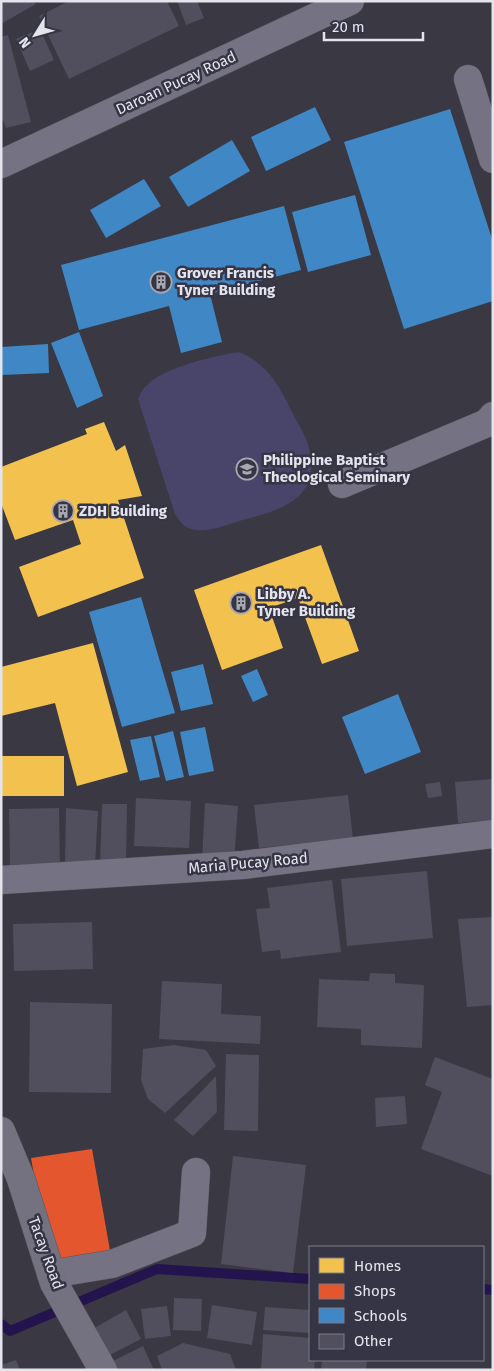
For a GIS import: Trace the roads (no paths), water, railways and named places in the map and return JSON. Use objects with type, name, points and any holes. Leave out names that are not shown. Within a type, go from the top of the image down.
[{"type":"main road","name":"Tacay Road","points":[[1,1131],[21,1179],[53,1278],[103,1370]]},
{"type":"street","name":"Daroan Pucay Road","points":[[1,164],[350,1]]},
{"type":"street","points":[[468,78],[493,159]]},
{"type":"street","points":[[342,484],[487,423],[493,416]]},
{"type":"street","name":"Maria Pucay Road","points":[[1,880],[243,865],[493,834]]},
{"type":"street","points":[[53,1278],[112,1264],[192,1233],[196,1172]]},
{"type":"waterway","points":[[1,1324],[10,1331],[157,1269],[309,1279]]},
{"type":"waterway","points":[[484,1289],[493,1290]]},
{"type":"place","name":"Grover Francis Tyner Building","points":[[161,282]]},
{"type":"place","name":"Philippine Baptist Theological Seminary","points":[[247,469]]},
{"type":"place","name":"ZDH Building","points":[[63,511]]},
{"type":"place","name":"Libby A. Tyner Building","points":[[241,603]]}]
